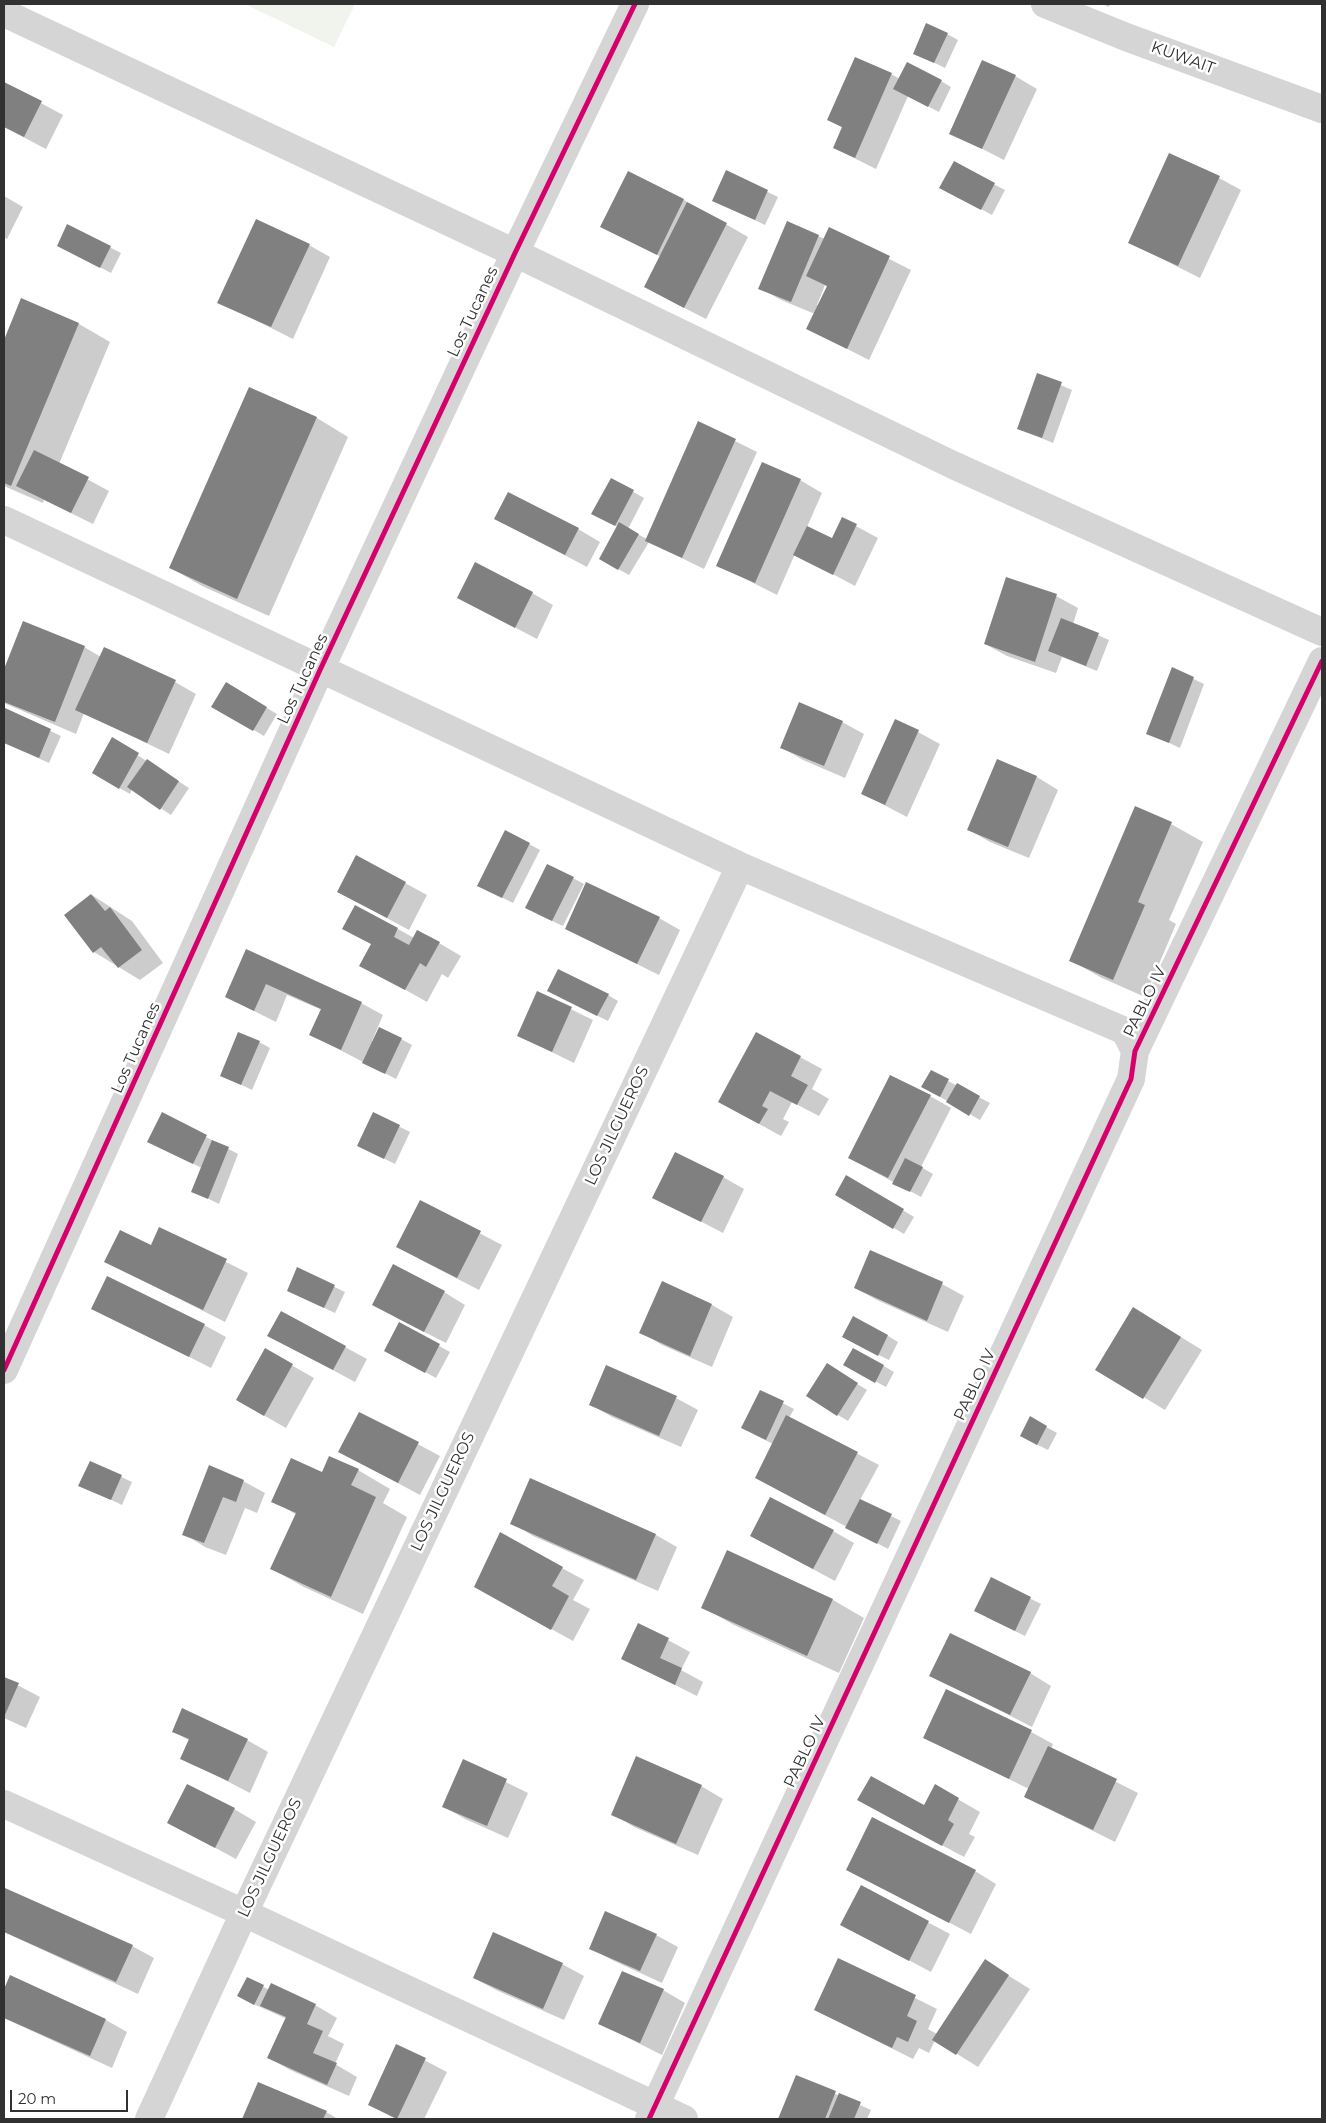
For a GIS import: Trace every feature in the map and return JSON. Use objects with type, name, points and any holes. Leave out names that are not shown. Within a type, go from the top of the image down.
[{"type":"street","name":"Los Tucanes","points":[[4,1370],[320,670],[515,253],[635,4]]},
{"type":"street","name":"KUWAIT","points":[[1045,4],[1126,37],[1322,108]]},
{"type":"street","points":[[4,13],[515,253],[953,464],[1322,632]]},
{"type":"street","points":[[4,520],[740,866],[1126,1031],[1135,1051]]},
{"type":"street","name":"PABLO IV","points":[[652,2112],[1131,1079],[1135,1051],[1322,661]]},
{"type":"street","name":"LOS JILGUEROS","points":[[149,2119],[244,1912],[740,866]]},
{"type":"street","points":[[4,1804],[244,1912],[652,2112],[684,2119]]},
{"type":"shaded area","points":[[245,4],[355,4],[334,47]]},
{"type":"building","points":[[926,23],[948,33],[934,63],[913,54]]},
{"type":"building","points":[[855,57],[892,73],[855,158],[833,148],[842,127],[827,120]]},
{"type":"building","points":[[982,60],[1016,75],[982,149],[949,134]]},
{"type":"building","points":[[907,62],[942,80],[928,107],[893,89]]},
{"type":"building","points":[[4,82],[42,101],[24,137],[4,127]]},
{"type":"building","points":[[1169,153],[1220,176],[1178,266],[1128,243]]},
{"type":"building","points":[[954,161],[995,183],[981,210],[939,188]]},
{"type":"building","points":[[726,170],[768,190],[755,220],[712,201]]},
{"type":"building","points":[[628,171],[684,199],[657,255],[600,227]]},
{"type":"building","points":[[687,202],[727,223],[684,308],[644,287]]},
{"type":"building","points":[[256,219],[310,244],[271,327],[217,303]]},
{"type":"building","points":[[787,221],[819,235],[791,302],[758,289]]},
{"type":"building","points":[[67,224],[111,246],[100,268],[57,246]]},
{"type":"building","points":[[829,227],[890,256],[847,349],[806,329],[827,286],[806,276]]},
{"type":"building","points":[[21,298],[79,323],[11,486],[4,483],[4,340]]},
{"type":"building","points":[[1037,373],[1062,382],[1042,438],[1017,429]]},
{"type":"building","points":[[249,387],[317,417],[237,599],[169,568]]},
{"type":"building","points":[[698,421],[736,439],[682,558],[645,541]]},
{"type":"building","points":[[34,450],[89,477],[71,513],[16,486]]},
{"type":"building","points":[[762,462],[801,479],[755,583],[716,566]]},
{"type":"building","points":[[611,478],[634,490],[615,526],[591,514]]},
{"type":"building","points":[[508,492],[579,528],[565,555],[494,519]]},
{"type":"building","points":[[842,517],[857,524],[833,575],[793,555],[807,526],[832,538]]},
{"type":"building","points":[[619,522],[639,534],[618,570],[599,559]]},
{"type":"building","points":[[475,562],[533,592],[515,628],[457,598]]},
{"type":"building","points":[[1006,577],[1057,594],[1035,662],[984,644]]},
{"type":"building","points":[[1061,618],[1099,633],[1086,666],[1048,651]]},
{"type":"building","points":[[23,621],[85,646],[55,722],[4,702],[4,669]]},
{"type":"building","points":[[104,647],[176,680],[147,743],[75,710]]},
{"type":"building","points":[[1172,667],[1194,677],[1169,743],[1146,734]]},
{"type":"building","points":[[226,682],[267,707],[253,731],[211,707]]},
{"type":"building","points":[[799,702],[843,721],[824,766],[780,748]]},
{"type":"building","points":[[5,708],[51,729],[39,758],[4,743]]},
{"type":"building","points":[[895,719],[919,730],[885,805],[861,794]]},
{"type":"building","points":[[112,737],[139,753],[119,789],[92,773]]},
{"type":"building","points":[[147,759],[179,781],[160,810],[127,787]]},
{"type":"building","points":[[997,759],[1037,776],[1008,847],[967,830]]},
{"type":"building","points":[[1135,806],[1172,822],[1138,902],[1145,905],[1113,980],[1069,961]]},
{"type":"building","points":[[505,830],[530,843],[502,898],[477,886]]},
{"type":"building","points":[[356,855],[406,882],[387,918],[337,892]]},
{"type":"building","points":[[547,864],[574,877],[552,921],[525,908]]},
{"type":"building","points":[[586,882],[660,917],[637,964],[565,929]]},
{"type":"building","points":[[91,894],[105,911],[110,907],[142,950],[118,968],[101,947],[93,953],[64,915]]},
{"type":"building","points":[[355,905],[398,928],[394,937],[409,945],[417,930],[440,942],[426,967],[420,963],[405,990],[359,966],[371,944],[342,929]]},
{"type":"building","points":[[246,949],[362,1002],[341,1050],[309,1035],[321,1009],[266,984],[254,1011],[225,997]]},
{"type":"building","points":[[558,969],[609,994],[597,1016],[547,991]]},
{"type":"building","points":[[537,991],[572,1007],[552,1052],[517,1036]]},
{"type":"building","points":[[379,1027],[402,1038],[385,1074],[362,1063]]},
{"type":"building","points":[[238,1032],[260,1041],[241,1085],[220,1076]]},
{"type":"building","points":[[756,1032],[801,1056],[791,1076],[808,1085],[797,1105],[770,1091],[762,1106],[768,1109],[759,1124],[718,1102]]},
{"type":"building","points":[[931,1070],[949,1079],[940,1097],[921,1087]]},
{"type":"building","points":[[890,1075],[931,1095],[888,1178],[848,1158]]},
{"type":"building","points":[[957,1083],[980,1096],[969,1116],[946,1102]]},
{"type":"building","points":[[162,1112],[207,1135],[193,1164],[147,1142]]},
{"type":"building","points":[[373,1112],[400,1125],[384,1159],[357,1146]]},
{"type":"building","points":[[212,1140],[229,1147],[208,1199],[191,1192]]},
{"type":"building","points":[[675,1152],[724,1176],[701,1222],[652,1198]]},
{"type":"building","points":[[905,1158],[923,1167],[910,1192],[892,1184]]},
{"type":"building","points":[[846,1175],[904,1209],[893,1229],[835,1195]]},
{"type":"building","points":[[420,1200],[481,1231],[457,1278],[396,1247]]},
{"type":"building","points":[[159,1227],[227,1259],[203,1310],[104,1262],[120,1230],[151,1245]]},
{"type":"building","points":[[870,1250],[943,1282],[927,1321],[854,1288]]},
{"type":"building","points":[[393,1264],[445,1291],[424,1332],[372,1305]]},
{"type":"building","points":[[297,1267],[335,1285],[324,1308],[287,1291]]},
{"type":"building","points":[[107,1276],[205,1324],[189,1357],[91,1309]]},
{"type":"building","points":[[662,1281],[712,1304],[690,1356],[639,1333]]},
{"type":"building","points":[[1133,1307],[1181,1337],[1143,1399],[1095,1370]]},
{"type":"building","points":[[281,1311],[346,1346],[333,1370],[267,1336]]},
{"type":"building","points":[[853,1316],[888,1335],[878,1356],[842,1337]]},
{"type":"building","points":[[399,1322],[440,1344],[425,1373],[384,1351]]},
{"type":"building","points":[[265,1348],[293,1364],[264,1416],[236,1400]]},
{"type":"building","points":[[853,1348],[884,1365],[875,1383],[843,1365]]},
{"type":"building","points":[[827,1363],[858,1383],[837,1416],[806,1396]]},
{"type":"building","points":[[606,1365],[677,1396],[659,1436],[589,1405]]},
{"type":"building","points":[[760,1390],[784,1401],[766,1440],[741,1428]]},
{"type":"building","points":[[359,1412],[419,1442],[398,1483],[338,1452]]},
{"type":"building","points":[[786,1415],[858,1452],[825,1515],[755,1478]]},
{"type":"building","points":[[1030,1416],[1047,1426],[1037,1445],[1020,1436]]},
{"type":"building","points":[[329,1456],[359,1469],[351,1485],[376,1497],[331,1597],[270,1569],[296,1513],[271,1502],[291,1458],[322,1472]]},
{"type":"building","points":[[90,1461],[122,1475],[111,1500],[78,1486]]},
{"type":"building","points":[[209,1465],[244,1480],[236,1502],[223,1497],[204,1543],[182,1535]]},
{"type":"building","points":[[530,1478],[656,1534],[636,1580],[510,1524]]},
{"type":"building","points":[[770,1497],[834,1530],[813,1569],[750,1536]]},
{"type":"building","points":[[860,1499],[892,1514],[877,1544],[845,1528]]},
{"type":"building","points":[[500,1532],[563,1567],[552,1586],[569,1596],[551,1630],[474,1587]]},
{"type":"building","points":[[727,1550],[833,1599],[807,1656],[701,1608]]},
{"type":"building","points":[[991,1577],[1031,1597],[1015,1631],[974,1611]]},
{"type":"building","points":[[638,1623],[669,1638],[660,1658],[682,1668],[675,1685],[621,1659]]},
{"type":"building","points":[[950,1633],[1031,1672],[1010,1715],[929,1676]]},
{"type":"building","points":[[4,1677],[19,1683],[4,1717]]},
{"type":"building","points":[[946,1689],[1032,1730],[1009,1779],[923,1738]]},
{"type":"building","points":[[182,1708],[248,1739],[228,1781],[180,1759],[189,1739],[172,1732]]},
{"type":"building","points":[[1048,1746],[1117,1779],[1093,1830],[1024,1797]]},
{"type":"building","points":[[636,1756],[702,1785],[676,1844],[611,1815]]},
{"type":"building","points":[[463,1759],[507,1779],[487,1826],[442,1807]]},
{"type":"building","points":[[871,1776],[924,1805],[935,1784],[959,1798],[948,1820],[954,1824],[942,1846],[857,1800]]},
{"type":"building","points":[[187,1784],[235,1808],[215,1848],[167,1823]]},
{"type":"building","points":[[872,1817],[976,1870],[949,1923],[846,1870]]},
{"type":"building","points":[[861,1885],[929,1921],[909,1961],[840,1925]]},
{"type":"building","points":[[5,1888],[133,1945],[116,1982],[4,1932]]},
{"type":"building","points":[[605,1911],[657,1934],[640,1971],[589,1949]]},
{"type":"building","points":[[493,1932],[563,1963],[543,2009],[473,1978]]},
{"type":"building","points":[[838,1958],[916,1995],[907,2016],[917,2021],[908,2042],[897,2037],[892,2048],[814,2010]]},
{"type":"building","points":[[985,1959],[1009,1975],[956,2055],[932,2040]]},
{"type":"building","points":[[622,1971],[664,1989],[640,2043],[598,2024]]},
{"type":"building","points":[[10,1975],[106,2019],[90,2056],[4,2018],[4,1989]]},
{"type":"building","points":[[247,1977],[264,1985],[254,2005],[237,1996]]},
{"type":"building","points":[[271,1983],[316,2004],[307,2024],[323,2031],[313,2053],[337,2063],[327,2085],[267,2058],[286,2017],[260,2006]]},
{"type":"building","points":[[396,2044],[426,2058],[397,2119],[368,2105]]},
{"type":"building","points":[[796,2075],[836,2091],[825,2119],[778,2119]]},
{"type":"building","points":[[258,2082],[327,2111],[323,2119],[242,2119]]},
{"type":"building","points":[[839,2093],[861,2102],[854,2119],[828,2119]]},
{"type":"cycle path","points":[[4,1370],[320,670],[515,253],[635,4]]},
{"type":"cycle path","points":[[649,2119],[1131,1079],[1135,1051],[1322,661]]}]
